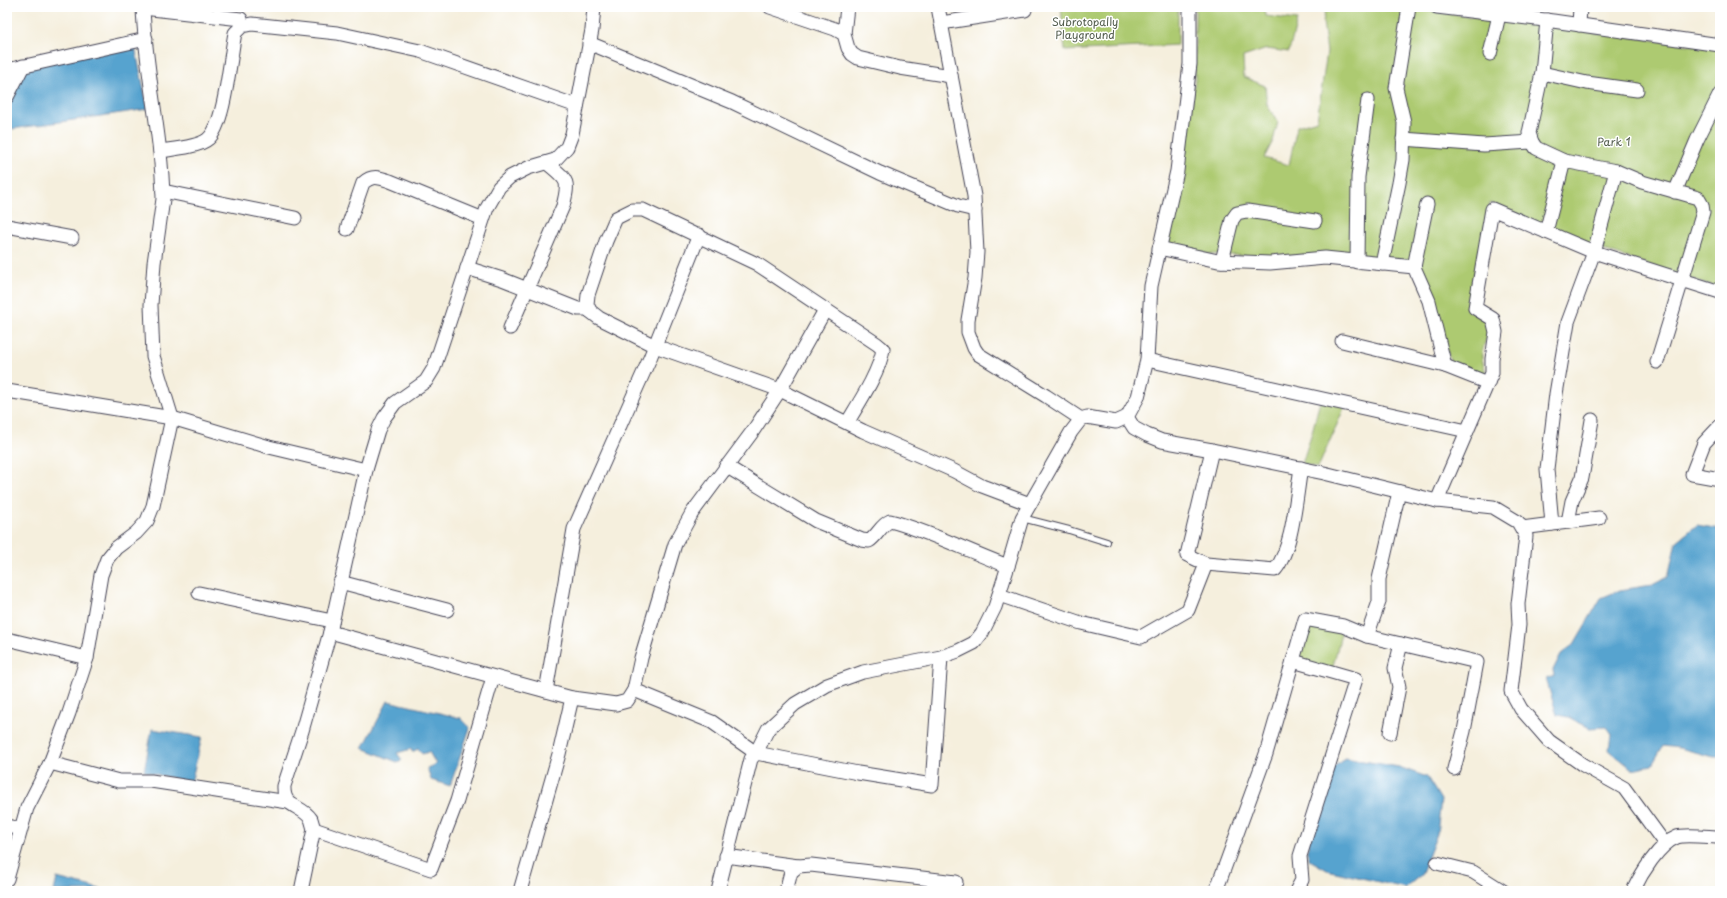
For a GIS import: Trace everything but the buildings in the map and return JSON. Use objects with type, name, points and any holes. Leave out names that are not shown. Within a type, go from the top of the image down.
[{"type":"street","points":[[7,879],[13,828],[27,808],[50,763],[69,713],[87,658],[101,575],[107,559],[116,548],[136,533],[147,521],[153,506],[172,418],[153,356],[151,305],[154,263],[163,191],[160,151],[148,76],[143,7],[241,19]]},
{"type":"street","points":[[288,802],[284,795],[284,786],[302,731],[331,626],[366,470],[378,430],[384,418],[395,403],[426,381],[434,368],[483,219],[499,186],[510,177],[528,168],[555,160],[566,147],[572,134],[589,43],[594,7]]},
{"type":"street","points":[[770,7],[835,29],[844,34]]},
{"type":"street","points":[[847,7],[844,34],[848,48],[852,54],[858,58],[900,68],[951,76]]},
{"type":"street","points":[[938,7],[974,196],[977,252],[975,278],[968,320],[968,332],[978,354],[1081,419]]},
{"type":"street","points":[[718,891],[746,775],[751,759],[768,729],[795,704],[827,685],[863,672],[941,657],[974,643],[982,633],[999,595],[1022,518],[1071,432],[1081,419],[1088,417],[1116,422],[1127,417],[1138,398],[1147,360],[1151,286],[1177,171],[1190,64],[1190,7]]},
{"type":"street","points":[[1382,264],[1403,160],[1404,122],[1396,88],[1409,7]]},
{"type":"street","points":[[1437,7],[1547,20],[1720,45]]},
{"type":"street","points":[[1579,25],[1580,7]]},
{"type":"street","points":[[941,23],[1025,10]]},
{"type":"street","points":[[1490,54],[1499,14]]},
{"type":"street","points":[[1547,20],[1542,73],[1529,133],[1536,148],[1564,161],[1616,171],[1642,182],[1698,198],[1702,205],[1703,212],[1657,362]]},
{"type":"street","points":[[160,151],[202,143],[209,139],[221,113],[235,33],[242,26],[252,24],[337,33],[413,49],[577,106]]},
{"type":"street","points":[[7,70],[146,39]]},
{"type":"street","points":[[589,43],[732,102],[880,173],[958,206],[975,210]]},
{"type":"street","points":[[7,97],[23,66]]},
{"type":"street","points":[[1542,73],[1587,83],[1637,90]]},
{"type":"street","points":[[1675,192],[1697,140],[1720,94]]},
{"type":"street","points":[[1358,262],[1358,177],[1368,100]]},
{"type":"street","points":[[1403,139],[1484,144],[1532,142]]},
{"type":"street","points":[[1546,232],[1564,161]]},
{"type":"street","points":[[510,328],[563,206],[567,182],[563,176],[547,163]]},
{"type":"street","points":[[1552,524],[1547,469],[1568,322],[1594,252],[1616,171]]},
{"type":"street","points":[[347,229],[363,183],[368,178],[375,176],[483,219]]},
{"type":"street","points":[[163,191],[295,218]]},
{"type":"street","points":[[1427,204],[1414,268],[1429,301],[1445,366]]},
{"type":"street","points":[[1437,501],[1492,373],[1492,359],[1496,332],[1493,318],[1475,308],[1492,209],[1594,252],[1720,292]]},
{"type":"street","points":[[590,311],[588,295],[600,257],[616,218],[632,210],[643,210],[699,235],[757,264],[883,349],[882,356],[870,383],[848,423]]},
{"type":"street","points":[[1222,261],[1232,220],[1237,213],[1247,211],[1315,221]]},
{"type":"street","points":[[7,226],[72,238]]},
{"type":"street","points":[[546,691],[574,529],[655,346],[699,235]]},
{"type":"street","points":[[1159,248],[1222,261],[1270,263],[1325,258],[1414,268]]},
{"type":"street","points":[[467,268],[578,309],[589,309],[599,318],[655,346],[780,390],[982,486],[1030,504]]},
{"type":"street","points":[[199,592],[331,626],[493,677],[572,698],[616,704],[626,701],[634,690],[641,658],[674,544],[692,513],[753,431],[780,390],[825,310]]},
{"type":"street","points":[[1342,340],[1445,366],[1488,383]]},
{"type":"street","points":[[1147,360],[1467,431]]},
{"type":"street","points":[[7,391],[172,418],[269,447],[366,470]]},
{"type":"street","points":[[1127,417],[1134,428],[1162,441],[1301,468],[1437,501],[1493,507],[1518,522],[1526,536],[1525,556],[1518,604],[1520,625],[1511,691],[1521,709],[1549,741],[1583,764],[1624,788],[1664,844]]},
{"type":"street","points":[[1568,522],[1572,501],[1582,478],[1592,420]]},
{"type":"street","points":[[1720,426],[1704,443],[1692,474],[1720,479]]},
{"type":"street","points":[[1212,450],[1187,555],[1206,564],[1275,570],[1282,562],[1288,544],[1301,468]]},
{"type":"street","points":[[726,466],[816,521],[862,540],[869,541],[875,537],[886,523],[890,521],[955,544],[970,552],[1008,566]]},
{"type":"street","points":[[1367,636],[1379,602],[1379,579],[1398,492]]},
{"type":"street","points":[[1522,528],[1599,518]]},
{"type":"street","points":[[999,595],[1081,623],[1141,637],[1188,610],[1206,564]]},
{"type":"street","points":[[340,582],[447,610]]},
{"type":"street","points":[[1216,891],[1266,754],[1305,618],[1343,626],[1367,636],[1477,662],[1464,731],[1454,769]]},
{"type":"street","points":[[7,639],[87,658]]},
{"type":"street","points":[[1390,733],[1399,687],[1395,668],[1401,644]]},
{"type":"street","points":[[634,690],[712,722],[756,752],[858,773],[932,785],[941,657]]},
{"type":"street","points":[[1293,661],[1356,680],[1300,856],[1302,880],[1296,891]]},
{"type":"street","points":[[314,829],[431,869],[458,801],[493,677]]},
{"type":"street","points":[[520,891],[559,754],[572,698]]},
{"type":"street","points":[[50,763],[119,781],[151,781],[288,802],[304,812],[311,820],[314,829],[301,891]]},
{"type":"street","points":[[1633,891],[1639,877],[1664,844],[1678,836],[1720,837]]},
{"type":"street","points":[[726,856],[798,866],[811,865],[956,882]]},
{"type":"street","points":[[1437,863],[1473,872],[1503,891]]},
{"type":"street","points":[[786,891],[791,872],[798,866]]},
{"type":"lane","points":[[1022,518],[1069,530],[1106,542]]},
{"type":"green space","name":"Subrotopally Playground","points":[[1061,7],[1178,7],[1178,45],[1065,51]]},
{"type":"green space","name":"Park 1","points":[[1195,7],[1265,7],[1266,16],[1297,20],[1289,52],[1267,49],[1243,57],[1244,77],[1265,86],[1267,105],[1278,122],[1273,141],[1264,158],[1289,165],[1297,126],[1317,120],[1327,52],[1323,22],[1326,7],[1398,7],[1720,49],[1720,288],[1585,244],[1490,203],[1466,309],[1489,323],[1482,354],[1486,376],[1450,361],[1425,276],[1408,260],[1331,254],[1271,257],[1209,254],[1168,245],[1183,172],[1195,79]]},
{"type":"green space","points":[[1320,401],[1345,406],[1318,468],[1302,464]]},
{"type":"green space","points":[[1305,619],[1343,626],[1332,670],[1293,661]]},
{"type":"water","points":[[133,37],[148,109],[12,129],[7,102],[7,70]]},
{"type":"water","points":[[1697,525],[1720,529],[1720,757],[1663,746],[1652,765],[1632,769],[1609,750],[1611,734],[1606,727],[1590,728],[1568,717],[1557,715],[1546,679],[1554,676],[1553,670],[1561,654],[1574,644],[1601,598],[1620,590],[1652,585],[1668,577],[1676,542]]},
{"type":"water","points":[[388,701],[461,718],[470,728],[450,786],[431,780],[427,768],[436,764],[429,752],[422,754],[418,749],[412,752],[411,749],[397,753],[402,760],[397,762],[363,748]]},
{"type":"water","points":[[152,729],[202,737],[191,783],[144,771]]},
{"type":"water","points":[[1345,758],[1399,767],[1427,777],[1441,800],[1437,834],[1421,875],[1405,888],[1327,870],[1308,859],[1308,840],[1334,767]]},
{"type":"water","points":[[57,878],[108,891],[54,891]]}]
